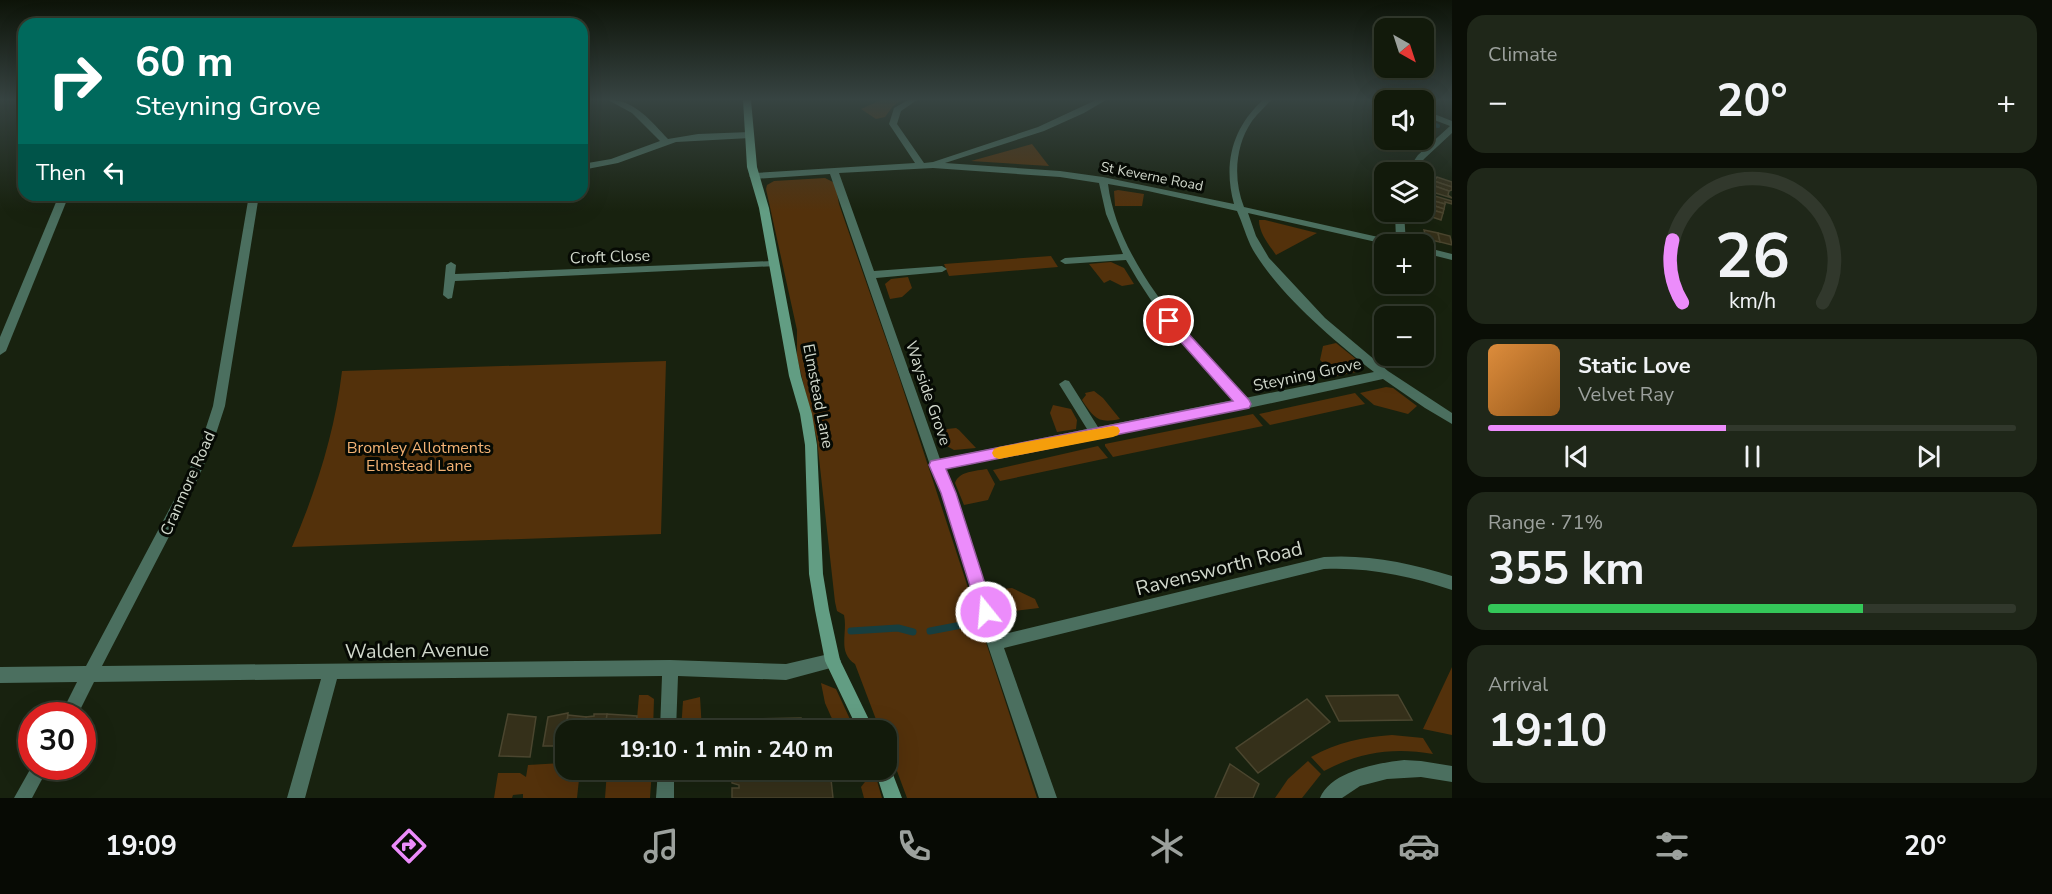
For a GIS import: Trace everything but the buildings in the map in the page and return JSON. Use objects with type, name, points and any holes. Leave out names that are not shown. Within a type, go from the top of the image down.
[{"type":"street","points":[[661,137],[666,142]]},
{"type":"street","points":[[588,166],[619,161],[666,142],[687,137]]},
{"type":"street","name":"Elmstead Lane","points":[[750,137],[754,176],[764,208],[772,264],[811,445],[816,574],[822,610],[833,662],[861,720]]},
{"type":"street","points":[[902,137],[921,165]]},
{"type":"street","points":[[933,165],[1022,137]]},
{"type":"street","points":[[1239,137],[1232,163],[1240,208],[1251,238],[1270,266],[1302,303],[1337,335],[1384,374],[1452,419]]},
{"type":"street","points":[[1417,162],[1441,137]]},
{"type":"street","name":"St Keverne Road","points":[[754,176],[921,165],[1035,172],[1103,180],[1374,238]]},
{"type":"street","name":"Wayside Grove","points":[[834,171],[872,275],[936,465],[949,493],[1048,798]]},
{"type":"street","points":[[1103,180],[1106,201],[1128,256],[1141,281],[1169,321],[1244,404]]},
{"type":"street","points":[[0,351],[62,201]]},
{"type":"street","name":"Cranmore Road","points":[[76,702],[186,492],[205,449],[219,406],[253,201]]},
{"type":"street","points":[[1434,252],[1452,257]]},
{"type":"street","points":[[1065,261],[1128,256]]},
{"type":"street","name":"Croft Close","points":[[449,278],[772,264]]},
{"type":"street","points":[[448,295],[451,265]]},
{"type":"street","points":[[872,275],[942,269]]},
{"type":"street","name":"Steyning Grove","points":[[936,465],[1384,374]]},
{"type":"street","points":[[1065,384],[1096,434]]},
{"type":"street","name":"Ravensworth Road","points":[[996,643],[1324,563],[1356,562],[1388,566],[1418,572],[1452,583]]},
{"type":"street","name":"Walden Avenue","points":[[0,675],[670,668],[786,672],[833,662]]},
{"type":"street","points":[[668,720],[670,668]]},
{"type":"street","points":[[296,798],[331,672]]},
{"type":"street","points":[[1329,798],[1347,784],[1384,771],[1408,768],[1437,770],[1452,774]]},
{"type":"street","points":[[23,798],[33,780]]},
{"type":"street","points":[[665,798],[666,780]]},
{"type":"street","points":[[887,780],[893,798]]},
{"type":"green space","points":[[1032,144],[1049,166],[971,161]]},
{"type":"green space","points":[[825,178],[835,183],[839,204],[898,374],[1037,798],[907,798],[897,771],[897,720],[876,720],[855,664],[846,654],[844,615],[837,611],[835,602],[817,440],[797,357],[797,330],[766,189],[767,185],[774,181]]},
{"type":"green space","points":[[1114,191],[1144,194],[1142,206],[1115,206]]},
{"type":"green space","points":[[1259,220],[1317,233],[1276,255],[1263,234]]},
{"type":"green space","points":[[1051,256],[1058,267],[949,276],[944,264]]},
{"type":"green space","points":[[1111,262],[1124,268],[1134,284],[1122,286],[1110,280],[1104,283],[1089,264]]},
{"type":"green space","points":[[908,277],[912,288],[902,297],[890,299],[885,284],[891,279]]},
{"type":"green space","points":[[1336,343],[1362,364],[1361,371],[1337,376],[1320,360],[1323,346]]},
{"type":"green space","name":"Bromley Allotments Elmstead Lane","points":[[666,361],[661,534],[292,547],[323,461],[335,416],[342,371]]},
{"type":"green space","points":[[1386,387],[1393,388],[1417,406],[1408,414],[1374,405],[1360,393]]},
{"type":"green space","points":[[1094,391],[1103,398],[1120,419],[1106,421],[1093,415],[1082,400],[1085,393]]},
{"type":"green space","points":[[1355,393],[1365,404],[1270,425],[1259,414]]},
{"type":"green space","points":[[1053,405],[1071,409],[1077,420],[1076,429],[1057,432],[1050,413]]},
{"type":"green space","points":[[1253,414],[1263,426],[1113,457],[1105,446],[1105,444]]},
{"type":"green space","points":[[956,428],[976,448],[954,450],[943,444],[938,430]]},
{"type":"green space","points":[[1098,446],[1108,458],[1000,481],[993,470]]},
{"type":"green space","points":[[987,469],[995,484],[988,500],[964,505],[955,483],[957,479],[968,472]]},
{"type":"green space","points":[[1012,588],[1035,599],[1039,608],[1005,612],[999,607],[993,590]]},
{"type":"green space","points":[[1452,667],[1452,735],[1423,729]]},
{"type":"green space","points":[[821,683],[836,689],[850,720],[833,720],[825,703]]},
{"type":"green space","points":[[639,695],[648,695],[654,699],[653,720],[637,720]]},
{"type":"green space","points":[[700,697],[701,720],[682,720],[683,701]]},
{"type":"green space","points":[[1392,735],[1423,738],[1433,754],[1391,751],[1364,755],[1324,771],[1311,757],[1350,741]]},
{"type":"green space","points":[[1308,761],[1321,774],[1302,798],[1275,798],[1288,779]]},
{"type":"green space","points":[[555,763],[555,780],[579,780],[577,798],[523,798],[523,794],[513,795],[512,798],[494,798],[498,773],[520,773],[526,777],[528,765]]},
{"type":"green space","points":[[606,780],[651,780],[650,798],[605,798]]},
{"type":"green space","points":[[866,780],[877,780],[882,798],[864,798],[861,787]]},
{"type":"waterway","points":[[930,631],[972,623]]},
{"type":"waterway","points":[[851,631],[898,628],[913,632]]},
{"type":"slow traffic","points":[[999,453],[1113,431]]},
{"type":"route","points":[[986,612],[949,493],[936,465],[1244,404],[1169,321]]}]
